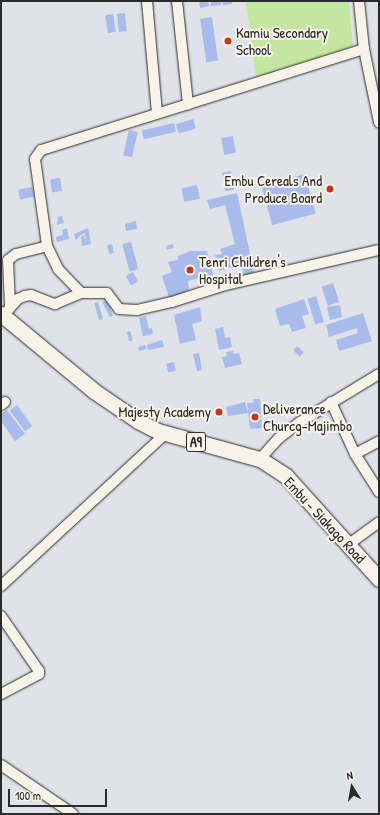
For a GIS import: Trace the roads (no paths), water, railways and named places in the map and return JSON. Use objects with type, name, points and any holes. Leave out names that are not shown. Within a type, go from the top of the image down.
[{"type":"highway","name":"Embu - Siakago Road","points":[[5,312],[94,391],[138,421],[166,433],[260,459],[286,476],[302,491],[379,579]]},
{"type":"street","points":[[147,1],[157,114]]},
{"type":"street","points":[[177,1],[188,104]]},
{"type":"street","points":[[359,1],[364,49],[379,122]]},
{"type":"street","points":[[81,293],[58,270],[47,246],[39,200],[36,153],[364,49]]},
{"type":"street","points":[[5,312],[8,260],[16,254],[47,246]]},
{"type":"street","points":[[5,312],[25,296],[32,295],[55,304],[81,293],[107,293],[119,309],[137,310],[225,285],[379,250]]},
{"type":"street","points":[[260,459],[280,438],[331,402],[379,374]]},
{"type":"street","points":[[331,402],[355,454],[379,492]]},
{"type":"street","points":[[1,586],[166,433]]},
{"type":"street","points":[[355,454],[379,441]]},
{"type":"street","points":[[349,544],[379,522]]},
{"type":"street","points":[[1,616],[39,671],[39,674],[1,694]]},
{"type":"street","points":[[1,765],[73,814]]},
{"type":"place","name":"Kamiu Secondary School","points":[[228,41]]},
{"type":"place","name":"Embu Cereals And Produce Board","points":[[330,189]]},
{"type":"place","name":"Tenri Children's Hospital","points":[[190,270]]},
{"type":"place","name":"Majesty Academy","points":[[219,412]]},
{"type":"place","name":"Deliverance Churcg-Majimbo","points":[[255,417]]}]
